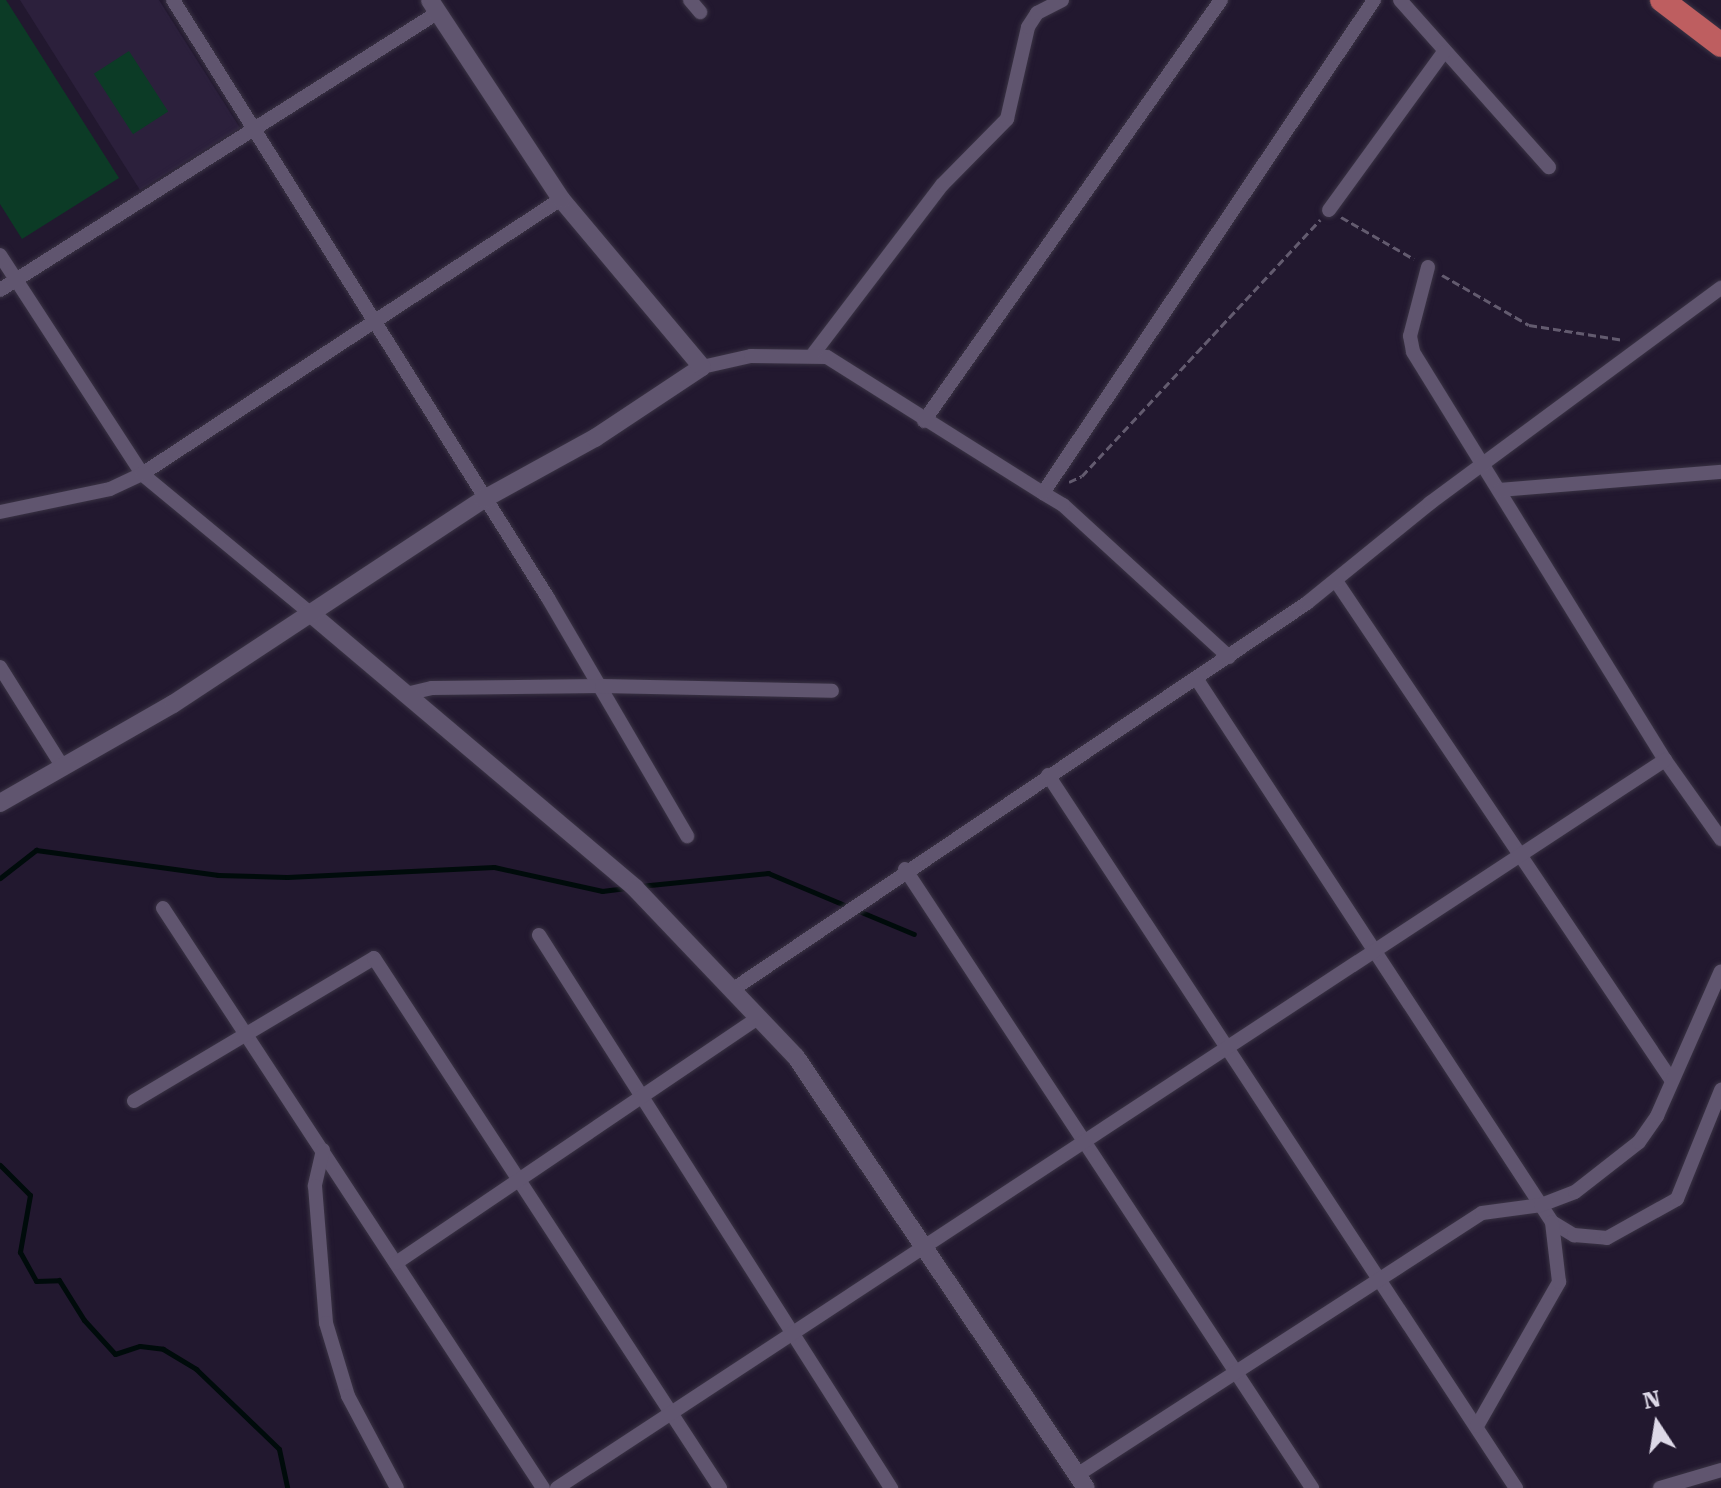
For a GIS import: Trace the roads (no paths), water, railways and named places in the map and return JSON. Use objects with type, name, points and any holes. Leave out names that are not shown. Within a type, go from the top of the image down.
[{"type":"highway","points":[[1662,0],[1721,45]]},
{"type":"street","points":[[173,0],[253,130],[379,323],[484,499],[602,686],[687,836]]},
{"type":"street","points":[[690,0],[700,12]]},
{"type":"street","points":[[814,353],[942,185],[1007,119],[1028,27],[1037,13],[1062,0]]},
{"type":"street","points":[[924,421],[1221,0]]},
{"type":"street","points":[[1043,493],[1374,0]]},
{"type":"street","points":[[1400,0],[1549,167]]},
{"type":"street","points":[[0,290],[253,130],[434,6],[561,199],[702,367]]},
{"type":"street","points":[[1329,210],[1444,52]]},
{"type":"street","points":[[0,512],[110,489],[142,474],[379,323],[561,199]]},
{"type":"street","points":[[0,255],[142,474],[635,888],[810,1074],[1082,1482],[1236,1372],[1482,1213],[1541,1205],[1575,1192],[1639,1142],[1672,1081],[1721,971]]},
{"type":"street","points":[[1428,267],[1410,336],[1413,352],[1665,760],[1721,839]]},
{"type":"street","points":[[732,990],[905,869],[1229,657],[1336,581],[1430,503],[1485,466],[1721,288]]},
{"type":"street","points":[[0,803],[173,704],[484,499],[595,438],[702,367],[733,358],[814,353],[1043,493],[1229,657]]},
{"type":"street","points":[[1500,490],[1721,472]]},
{"type":"street","points":[[1336,581],[1517,857],[1672,1081]]},
{"type":"street","points":[[0,667],[62,766]]},
{"type":"street","points":[[1196,678],[1552,1222],[1559,1282],[1477,1426]]},
{"type":"street","points":[[406,694],[432,688],[602,686],[832,691]]},
{"type":"street","points":[[557,1488],[1665,760]]},
{"type":"street","points":[[1048,775],[1229,1045],[1516,1488]]},
{"type":"street","points":[[905,869],[1312,1488]]},
{"type":"street","points":[[163,908],[543,1488]]},
{"type":"street","points":[[539,935],[891,1488]]},
{"type":"street","points":[[134,1101],[374,958],[720,1488]]},
{"type":"street","points":[[396,1263],[758,1018]]},
{"type":"street","points":[[1552,1222],[1574,1235],[1607,1238],[1677,1199],[1721,1090]]},
{"type":"street","points":[[323,1150],[315,1186],[326,1323],[348,1396],[397,1488]]},
{"type":"street","points":[[1660,1488],[1721,1470]]},
{"type":"waterway","points":[[0,878],[36,850],[218,875],[287,877],[494,867],[602,891],[626,888]]},
{"type":"waterway","points":[[640,886],[768,873],[914,934]]},
{"type":"waterway","points":[[0,1165],[30,1195],[20,1252],[36,1281],[59,1280],[84,1320],[115,1354],[140,1346],[163,1349],[196,1369],[279,1449],[287,1488]]}]
